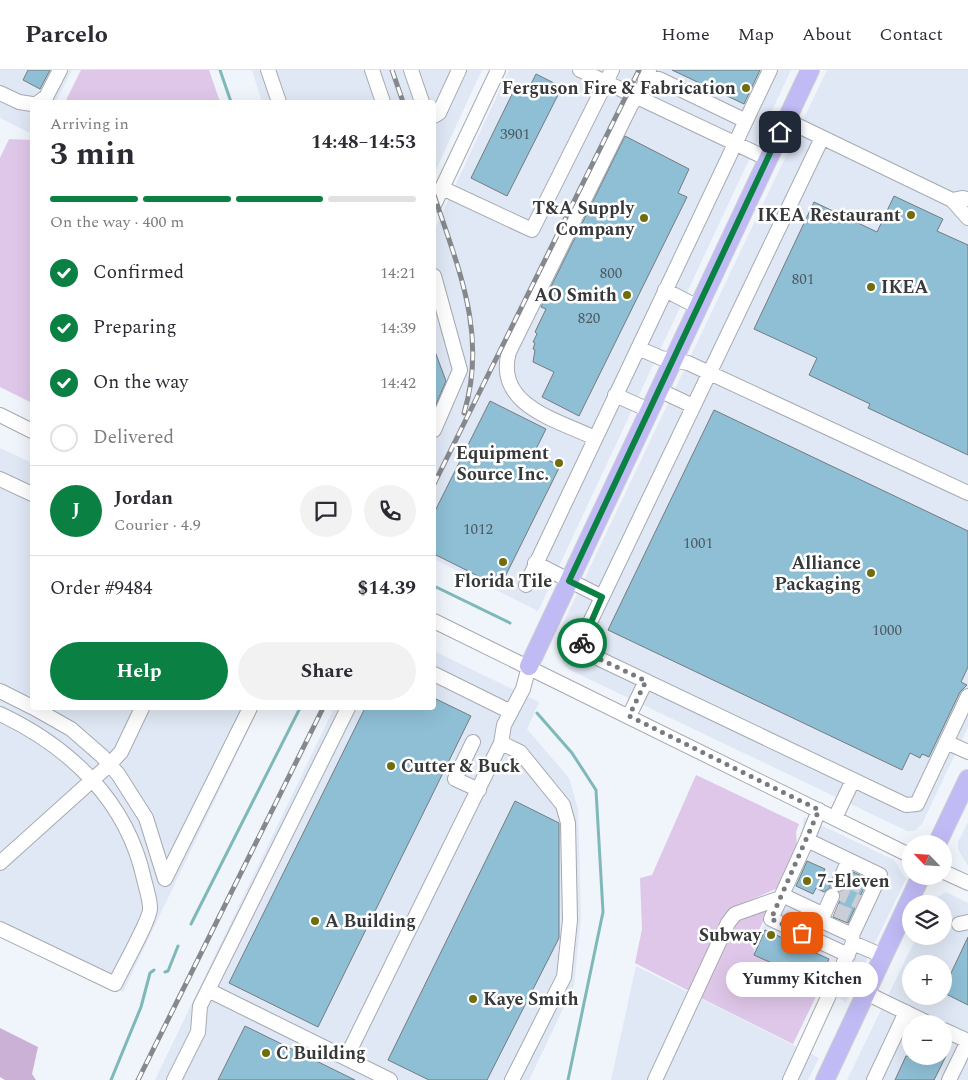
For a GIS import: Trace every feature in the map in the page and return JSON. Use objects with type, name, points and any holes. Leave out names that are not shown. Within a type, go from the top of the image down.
[{"type":"main road","points":[[529,666],[810,70]]},
{"type":"main road","points":[[942,835],[964,799],[968,779]]},
{"type":"main road","points":[[825,1080],[917,885]]},
{"type":"street","points":[[42,100],[46,97],[60,70]]},
{"type":"street","points":[[268,70],[278,100]]},
{"type":"street","points":[[372,70],[382,100]]},
{"type":"street","points":[[411,70],[421,100]]},
{"type":"street","points":[[436,115],[439,113],[458,70]]},
{"type":"street","points":[[436,199],[498,70]]},
{"type":"street","points":[[580,70],[608,76],[636,97],[768,159]]},
{"type":"street","points":[[526,584],[770,70]]},
{"type":"street","points":[[595,438],[526,405],[516,394],[509,381],[505,364],[509,352],[636,97],[654,75],[746,121]]},
{"type":"street","points":[[442,188],[532,230],[608,76]]},
{"type":"street","points":[[0,93],[19,102],[30,104]]},
{"type":"street","points":[[786,120],[952,200],[968,218]]},
{"type":"street","points":[[822,138],[582,639],[583,648],[587,653],[906,806],[917,804],[968,696]]},
{"type":"street","points":[[952,200],[968,199]]},
{"type":"street","points":[[436,283],[460,370],[436,425]]},
{"type":"street","points":[[665,290],[698,307]]},
{"type":"street","points":[[638,348],[672,361],[688,363],[968,493]]},
{"type":"street","points":[[659,390],[693,406]]},
{"type":"street","points":[[615,395],[649,410]]},
{"type":"street","points":[[0,415],[30,430]]},
{"type":"street","points":[[0,479],[30,493]]},
{"type":"street","points":[[535,563],[602,597]]},
{"type":"street","points":[[436,622],[529,666],[902,852]]},
{"type":"street","points":[[346,1058],[501,743],[504,726],[523,689],[529,666]]},
{"type":"street","points":[[436,675],[511,712]]},
{"type":"street","points":[[629,716],[646,681]]},
{"type":"street","points":[[0,691],[30,706]]},
{"type":"street","points":[[38,710],[71,729],[110,764],[146,818],[165,879],[249,710]]},
{"type":"street","points":[[0,863],[110,764],[121,752],[141,710]]},
{"type":"street","points":[[174,1080],[198,1032],[200,1006],[347,710]]},
{"type":"street","points":[[0,714],[32,729],[66,753],[93,780],[122,819],[140,860],[151,910],[115,984],[0,929]]},
{"type":"street","points":[[473,742],[455,778],[479,790]]},
{"type":"street","points":[[946,742],[968,752]]},
{"type":"street","points":[[501,743],[520,752],[563,805],[568,823],[570,920],[564,977],[512,1080]]},
{"type":"street","points":[[835,818],[853,780]]},
{"type":"street","points":[[819,810],[771,919],[883,956]]},
{"type":"street","points":[[790,1080],[851,944],[856,919],[866,897],[880,875],[807,840]]},
{"type":"street","points":[[849,860],[826,923],[851,944]]},
{"type":"street","points":[[952,876],[968,883]]},
{"type":"street","points":[[655,1080],[728,923],[735,914],[781,897],[818,912],[835,896]]},
{"type":"street","points":[[208,990],[390,1080]]},
{"type":"street","points":[[866,993],[912,1015]]},
{"type":"street","points":[[874,1080],[906,1012]]},
{"type":"street","points":[[950,1080],[968,1041],[952,1034]]},
{"type":"shaded area","points":[[0,70],[72,70],[57,100],[30,100],[30,133],[0,118]]},
{"type":"shaded area","points":[[81,70],[209,70],[219,100],[66,100]]},
{"type":"shaded area","points":[[252,70],[482,70],[436,170],[436,100],[261,100]]},
{"type":"shaded area","points":[[509,70],[791,70],[538,611],[436,560],[436,227]]},
{"type":"shaded area","points":[[827,70],[968,70],[968,727],[922,824],[914,831],[907,831],[570,670],[563,663],[560,655],[561,628]]},
{"type":"shaded area","points":[[9,139],[30,140],[30,402],[0,387],[0,158]]},
{"type":"shaded area","points":[[0,448],[30,462],[30,710],[258,710],[123,992],[0,933]]},
{"type":"shaded area","points":[[436,652],[539,702],[527,729],[569,778],[578,809],[581,917],[574,986],[529,1080],[155,1080],[333,710],[436,710]]},
{"type":"shaded area","points":[[696,775],[799,824],[796,832],[797,846],[778,888],[735,907],[689,991],[635,963],[642,929],[640,878],[652,875]]},
{"type":"shaded area","points":[[804,817],[894,860],[902,873],[903,885],[846,1002],[750,955],[800,847]]},
{"type":"shaded area","points":[[968,822],[968,866],[958,849],[958,842]]},
{"type":"shaded area","points":[[946,892],[952,895],[941,895]]},
{"type":"shaded area","points":[[952,895],[968,903],[968,1080],[847,1080],[902,967],[902,1005],[952,1005],[952,955],[908,955],[913,945],[952,945]]},
{"type":"shaded area","points":[[770,907],[752,945],[755,953],[822,984],[793,1044],[699,997],[736,922],[747,915]]},
{"type":"shaded area","points":[[636,966],[819,1058],[808,1080],[611,1080]]},
{"type":"shaded area","points":[[0,1028],[38,1047],[32,1074],[36,1080],[5,1080],[0,1077]]},
{"type":"building","points":[[28,70],[50,70],[40,89],[23,80]]},
{"type":"building","points":[[672,70],[760,70],[744,104]]},
{"type":"building","points":[[536,74],[562,87],[507,196],[471,178],[517,84],[528,90]]},
{"type":"building","points":[[625,136],[689,169],[678,193],[687,197],[579,416],[542,397],[554,372],[533,362],[535,343],[533,342],[537,334],[535,332],[546,309],[541,307]]},
{"type":"building","name":"IKEA","points":[[894,196],[943,219],[937,231],[968,245],[968,455],[868,408],[870,404],[809,375],[817,358],[754,329],[814,202],[877,232]]},
{"type":"building","points":[[436,354],[446,381],[436,404]]},
{"type":"building","points":[[490,401],[546,429],[534,453],[560,466],[500,587],[436,555],[436,509]]},
{"type":"building","name":"Alliance Packaging","points":[[714,410],[968,531],[968,667],[961,682],[967,685],[960,692],[929,757],[922,754],[920,758],[910,753],[902,770],[608,630]]},
{"type":"building","name":"A Building","points":[[436,699],[471,716],[318,1027],[229,983],[364,710],[436,710]]},
{"type":"building","name":"Kaye Smith","points":[[515,801],[559,823],[559,938],[487,1080],[429,1080],[388,1060]]},
{"type":"building","name":"7-Eleven","points":[[807,861],[825,869],[821,877],[830,881],[830,888],[824,892],[816,888],[813,894],[796,886]]},
{"type":"building","name":"7-Eleven","points":[[853,872],[868,879],[848,923],[833,917],[840,900],[840,892],[846,888]]},
{"type":"building","points":[[765,930],[829,959],[818,984],[754,955]]},
{"type":"building","points":[[968,937],[968,1005],[952,997],[952,971]]},
{"type":"building","name":"C Building","points":[[245,1026],[355,1080],[218,1080]]},
{"type":"building","points":[[902,1065],[942,1065],[934,1080],[895,1080]]},
{"type":"waterway","points":[[220,70],[230,100]]},
{"type":"waterway","points":[[436,587],[510,623]]},
{"type":"waterway","points":[[191,924],[299,710]]},
{"type":"waterway","points":[[537,713],[572,753],[596,790],[603,912],[568,1080]]},
{"type":"waterway","points":[[165,972],[168,971],[178,946]]},
{"type":"waterway","points":[[111,1080],[141,1007],[150,973],[154,970]]},
{"type":"tunnel","points":[[849,881],[865,889]]},
{"type":"tunnel","points":[[835,891],[859,902]]},
{"type":"tunnel","points":[[836,910],[853,917]]},
{"type":"railway","points":[[392,70],[402,100]]},
{"type":"railway","points":[[436,480],[639,70]]},
{"type":"railway","points":[[436,201],[460,275],[471,329],[473,356],[471,384],[464,413]]},
{"type":"railway","points":[[138,1080],[322,710]]},
{"type":"way so far","points":[[582,643],[587,653],[646,681],[629,716],[819,810],[771,919],[802,933]]},
{"type":"place","name":"Ferguson Fire & Fabrication","points":[[746,88]]},
{"type":"place","name":"IKEA Restaurant","points":[[911,215]]},
{"type":"place","name":"T&A Supply Company","points":[[644,218]]},
{"type":"place","name":"IKEA","points":[[871,287]]},
{"type":"place","name":"AO Smith","points":[[627,295]]},
{"type":"place","name":"Equipment Source Inc.","points":[[559,463]]},
{"type":"place","name":"Florida Tile","points":[[503,562]]},
{"type":"place","name":"Alliance Packaging","points":[[871,573]]},
{"type":"place","name":"Cutter & Buck","points":[[391,766]]},
{"type":"place","name":"7-Eleven","points":[[807,881]]},
{"type":"place","name":"A Building","points":[[315,921]]},
{"type":"place","name":"Yummy Kitchen","points":[[802,933]]},
{"type":"place","name":"Subway","points":[[771,935]]},
{"type":"place","name":"Kaye Smith","points":[[473,999]]},
{"type":"place","name":"C Building","points":[[266,1053]]},
{"type":"route","points":[[582,643],[582,639],[602,597],[569,581],[780,132]]}]
